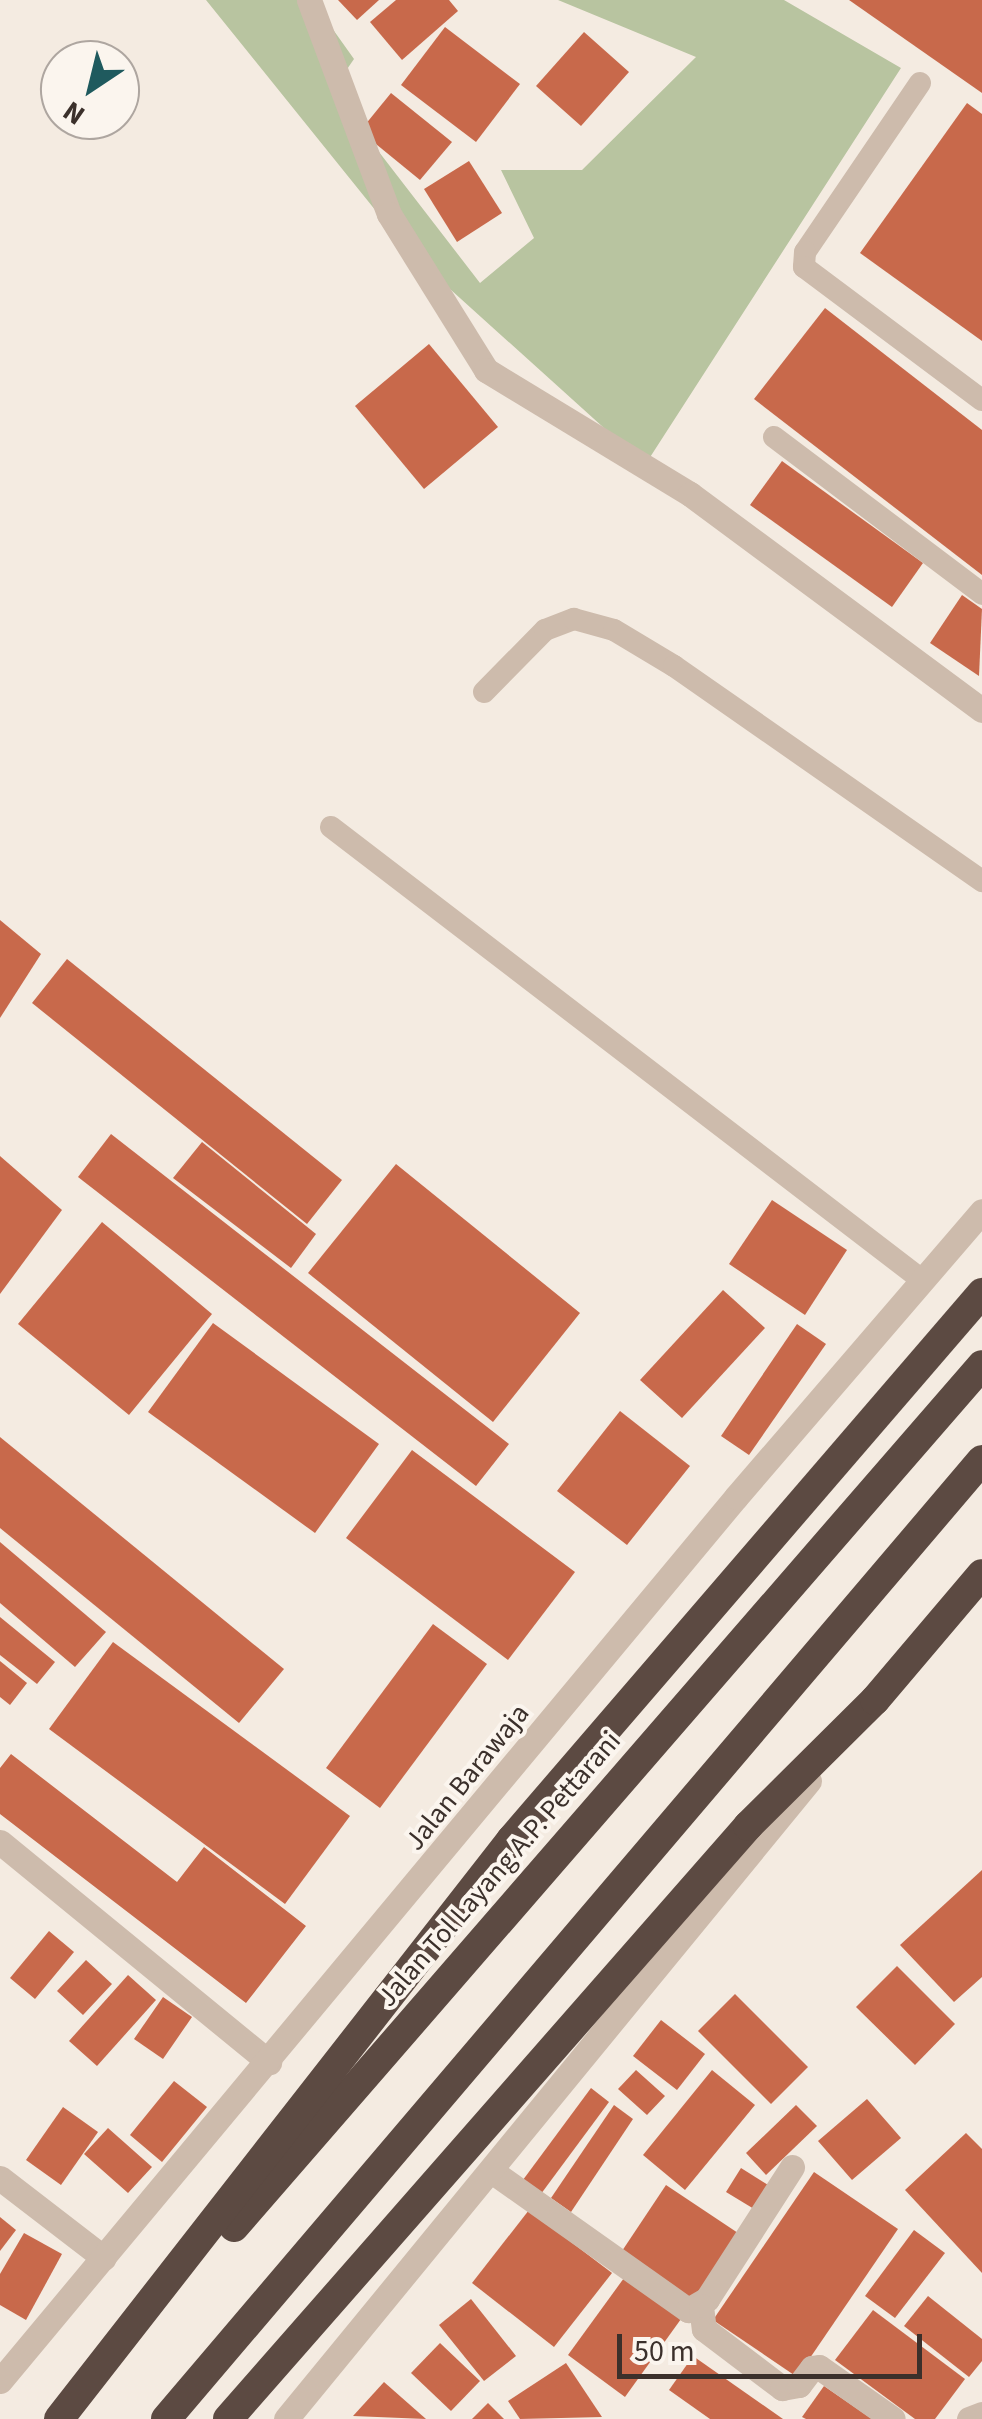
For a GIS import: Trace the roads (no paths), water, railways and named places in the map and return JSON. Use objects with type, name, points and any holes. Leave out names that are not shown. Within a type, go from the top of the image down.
[{"type":"highway","points":[[59,2419],[511,1840],[982,1293]]},
{"type":"highway","name":"Jalan Tol Layang A.P. Pettarani","points":[[69,2419],[982,1365]]},
{"type":"highway","points":[[166,2419],[982,1460]]},
{"type":"highway","points":[[228,2419],[748,1826],[876,1700],[982,1574]]},
{"type":"street","points":[[308,0],[389,214],[486,370],[690,494],[982,710]]},
{"type":"street","name":"Jalan Barawaja","points":[[0,2381],[982,1211]]},
{"type":"street","points":[[298,2415],[876,1700]]},
{"type":"street","points":[[0,1842],[269,2062]]},
{"type":"street","points":[[792,2167],[700,2306],[704,2329],[782,2388],[795,2388],[812,2368],[819,2367],[893,2419]]},
{"type":"street","points":[[493,2172],[680,2308],[700,2306]]},
{"type":"street","points":[[0,2178],[104,2258]]},
{"type":"street","points":[[969,2419],[982,2414]]},
{"type":"lane","points":[[920,83],[806,252],[804,267],[982,400]]},
{"type":"lane","points":[[774,437],[982,594]]},
{"type":"lane","points":[[484,692],[544,630],[574,620],[614,630],[674,666],[982,881]]},
{"type":"lane","points":[[332,827],[922,1280]]}]
